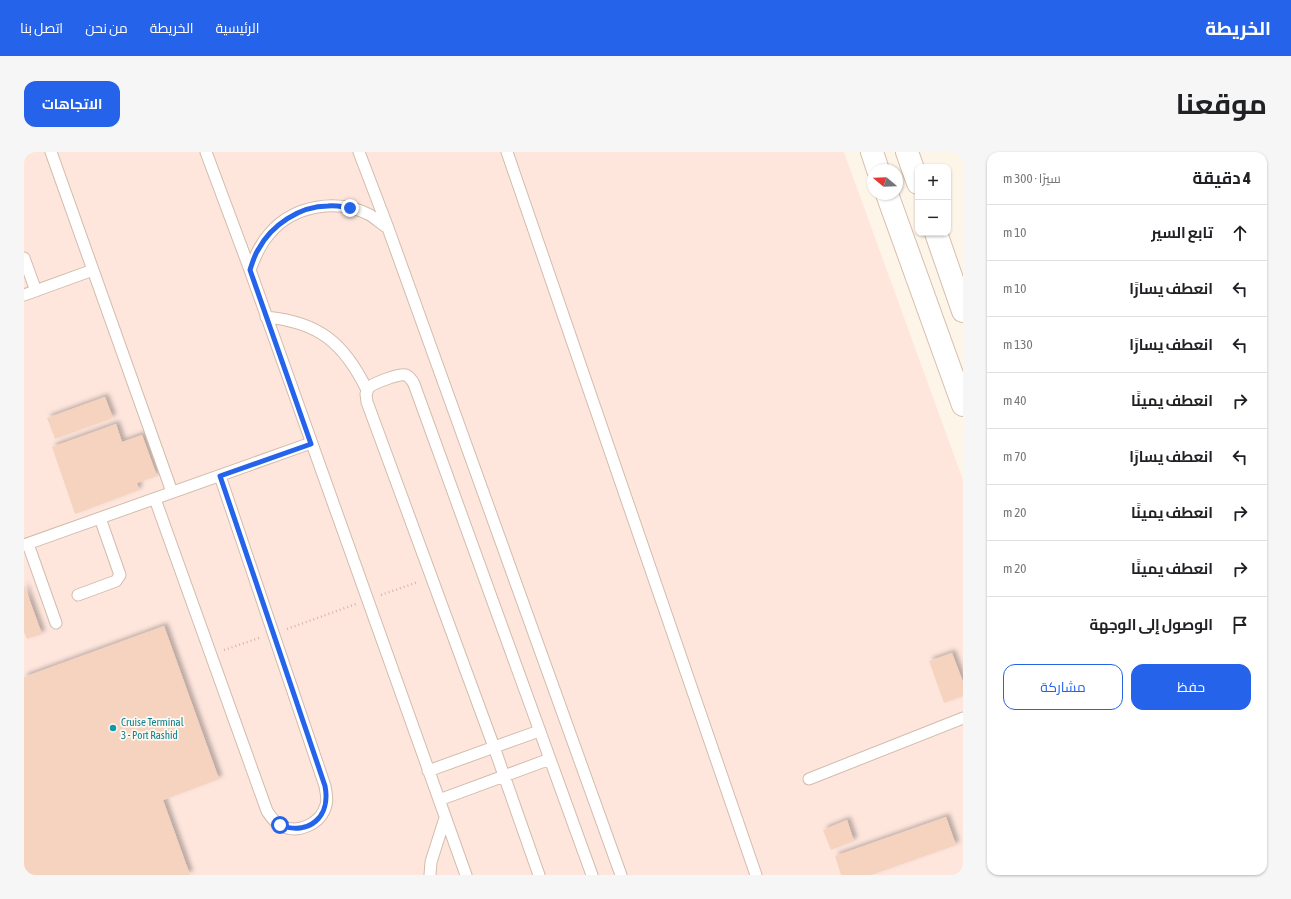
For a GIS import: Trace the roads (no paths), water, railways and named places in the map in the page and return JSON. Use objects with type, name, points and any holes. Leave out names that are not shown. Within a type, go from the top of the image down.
[{"type":"street","points":[[872,152],[876,164]]},
{"type":"street","points":[[907,152],[915,174]]},
{"type":"street","points":[[889,200],[963,404]]},
{"type":"street","points":[[937,236],[963,311]]},
{"type":"lane","points":[[51,152],[172,492]]},
{"type":"lane","points":[[206,152],[250,270],[466,875]]},
{"type":"lane","points":[[359,152],[388,228],[621,875]]},
{"type":"lane","points":[[507,152],[756,875]]},
{"type":"lane","points":[[250,270],[258,250],[270,232],[287,218],[307,209],[328,206],[350,208],[370,216],[388,228]]},
{"type":"lane","points":[[24,258],[36,291]]},
{"type":"lane","points":[[24,295],[93,270]]},
{"type":"lane","points":[[266,317],[285,319],[302,324],[319,332],[334,342],[347,355],[358,370],[367,390],[367,402],[540,875]]},
{"type":"lane","points":[[367,390],[372,385],[400,374],[408,376],[413,381],[592,875]]},
{"type":"lane","points":[[56,623],[26,544],[311,444]]},
{"type":"lane","points":[[156,499],[267,811],[272,819],[284,827],[298,829],[308,826],[316,821],[322,814],[326,805],[327,796],[323,779],[220,476]]},
{"type":"lane","points":[[78,595],[116,581],[120,575],[100,518]]},
{"type":"lane","points":[[809,779],[963,718]]},
{"type":"lane","points":[[428,771],[539,731]]},
{"type":"lane","points":[[439,800],[550,759]]},
{"type":"lane","points":[[430,875],[431,862],[445,818]]},
{"type":"place","name":"Cruise Terminal 3 - Port Rashid","points":[[113,728]]}]
